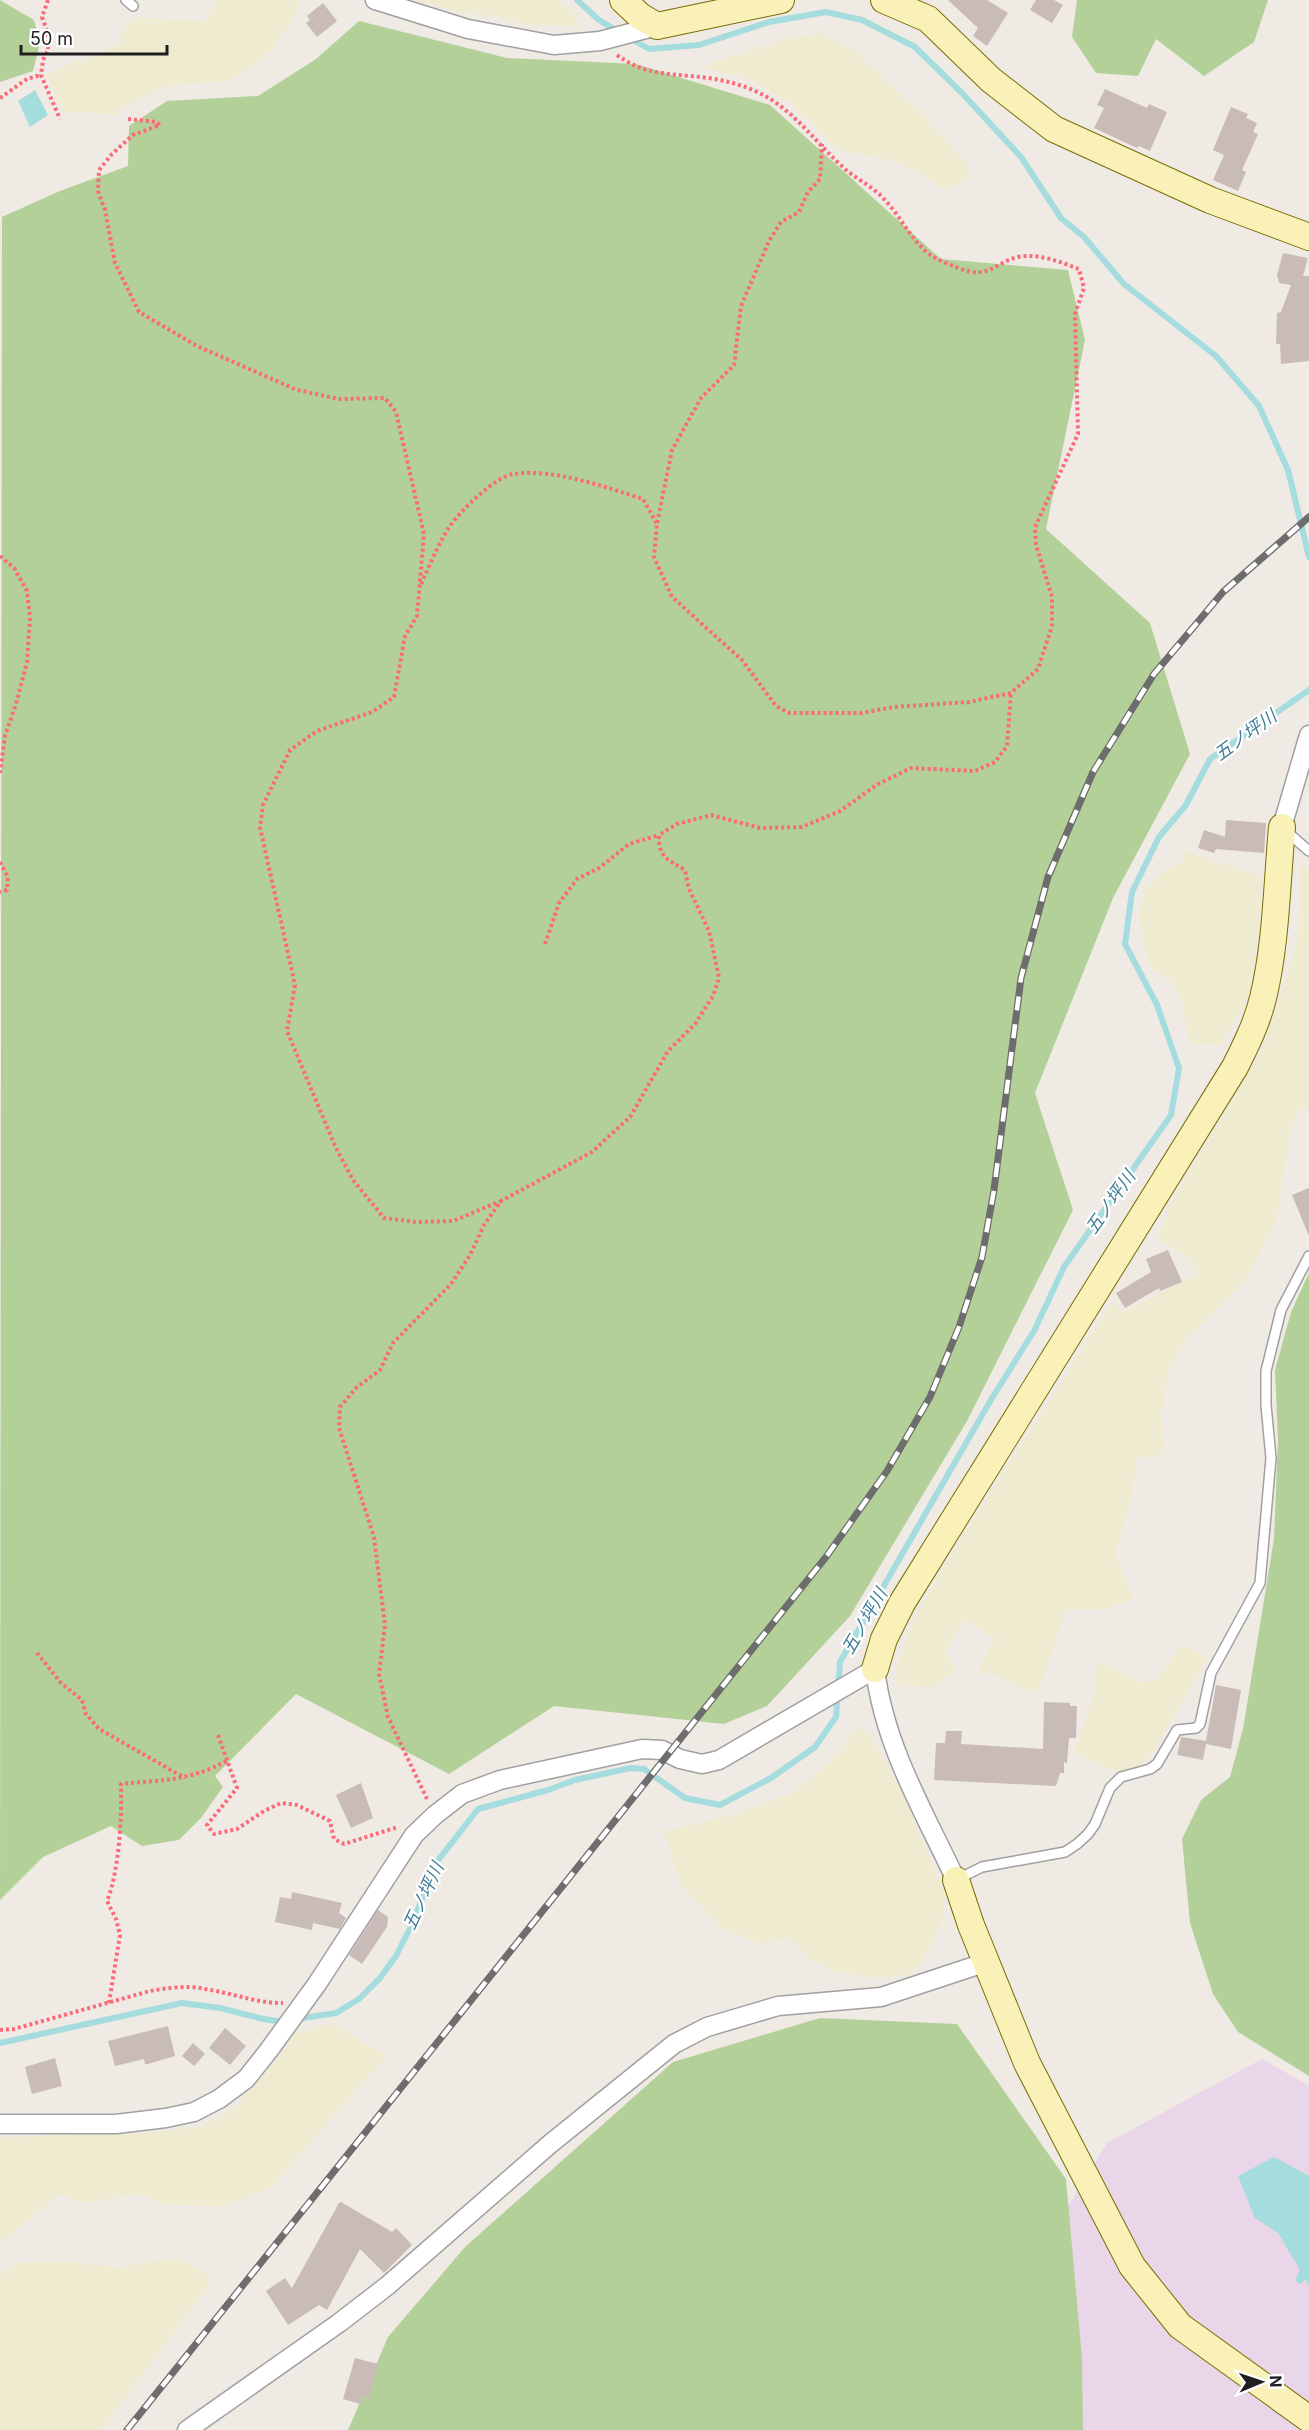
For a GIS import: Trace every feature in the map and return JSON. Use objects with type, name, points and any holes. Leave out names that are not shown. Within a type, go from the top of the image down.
[{"type":"street","points":[[375,0],[468,29],[554,45],[600,41],[781,0]]},
{"type":"street","points":[[622,0],[657,27]]},
{"type":"street","points":[[884,0],[928,19],[991,80],[1054,129],[1210,200],[1309,237]]},
{"type":"street","points":[[0,2124],[116,2124],[194,2112],[219,2099],[246,2079],[306,1999],[408,1844],[435,1815],[462,1794],[500,1780],[642,1749],[662,1750],[680,1759],[702,1764],[719,1760],[867,1673],[902,1604],[1235,1067],[1251,1036],[1263,999],[1268,971],[1282,827],[1309,735]]},
{"type":"street","points":[[867,1673],[879,1699],[891,1742],[956,1880],[971,1924],[1027,2063],[1132,2266],[1180,2326],[1309,2419]]},
{"type":"street","points":[[187,2430],[339,2324],[387,2286],[550,2144],[674,2044],[707,2027],[778,2006],[881,1997],[987,1962]]},
{"type":"lane","points":[[1282,827],[1305,845],[1309,851]]},
{"type":"lane","points":[[956,1880],[982,1867],[1065,1852],[1088,1834],[1110,1788],[1121,1777],[1150,1769],[1157,1764],[1177,1730],[1196,1728],[1200,1724],[1211,1673],[1260,1582],[1271,1458],[1266,1405],[1266,1371],[1281,1310],[1309,1256]]},
{"type":"path","points":[[48,0],[42,17],[48,34],[48,50],[43,60],[41,75],[60,119]]},
{"type":"path","points":[[600,41],[618,56],[638,68],[655,73],[692,76],[754,89],[809,130],[822,144],[843,168],[880,195],[930,255],[960,268],[983,272],[1016,258],[1035,255],[1079,268],[1084,288],[1075,314],[1078,434],[1035,527],[1036,546],[1052,597],[1052,626],[1038,669],[1011,693],[969,702],[894,707],[862,712],[789,713],[776,706],[742,660],[672,597],[654,557],[657,524],[672,450],[701,398],[734,365],[741,306],[769,241],[782,222],[799,212],[808,192],[820,179],[822,144]]},
{"type":"path","points":[[0,98],[27,79],[41,75]]},
{"type":"path","points":[[128,119],[157,122],[160,125],[133,135],[112,154],[99,170],[98,191],[105,210],[115,263],[138,312],[197,346],[297,390],[339,399],[385,398],[396,412],[423,534],[417,616],[405,636],[394,697],[372,712],[318,731],[290,750],[263,805],[260,827],[295,985],[286,1032],[335,1146],[353,1180],[384,1218],[416,1222],[453,1221],[501,1201],[592,1152],[630,1117],[668,1051],[695,1024],[713,996],[719,978],[709,931],[689,888],[685,870],[667,860],[658,849],[659,836]]},
{"type":"path","points":[[419,588],[450,527],[471,500],[511,474],[546,474],[597,485],[643,499],[657,524]]},
{"type":"path","points":[[0,556],[14,568],[27,591],[30,618],[27,662],[5,736],[0,773]]},
{"type":"path","points":[[545,944],[559,903],[577,879],[599,868],[629,844],[659,836],[677,824],[711,815],[760,828],[802,827],[840,811],[878,784],[912,768],[975,771],[995,762],[1007,746],[1011,693]]},
{"type":"path","points":[[0,862],[8,877],[7,890],[0,892]]},
{"type":"path","points":[[435,1815],[393,1726],[386,1706],[379,1674],[385,1625],[374,1537],[339,1428],[340,1407],[356,1388],[380,1370],[393,1343],[451,1284],[501,1201]]},
{"type":"path","points":[[37,1653],[62,1683],[82,1700],[86,1714],[99,1729],[185,1778]]},
{"type":"path","points":[[218,1735],[237,1788],[207,1825],[214,1834],[237,1829],[264,1811],[282,1803],[297,1805],[330,1821],[334,1839],[344,1844],[388,1831],[406,1823]]},
{"type":"path","points":[[109,2003],[120,1935],[116,1919],[107,1901],[112,1889],[122,1809],[121,1784],[185,1778],[204,1773],[227,1761]]},
{"type":"path","points":[[0,2030],[14,2029],[167,1988],[204,1988],[263,2003],[288,2003],[306,1999]]},
{"type":"shaded area","points":[[215,0],[300,0],[292,20],[271,51],[246,72],[223,82],[167,86],[126,105],[115,115],[64,113],[47,75],[74,62],[101,55],[117,44],[124,30],[135,18],[206,21]]},
{"type":"shaded area","points":[[416,0],[558,0],[570,10],[581,27],[526,24],[450,10]]},
{"type":"shaded area","points":[[819,33],[852,49],[921,113],[970,168],[965,180],[945,191],[925,175],[890,160],[844,151],[828,141],[789,102],[749,79],[699,67],[786,39]]},
{"type":"shaded area","points":[[1185,851],[1263,877],[1253,978],[1245,1005],[1220,1045],[1191,1043],[1183,1005],[1171,978],[1152,971],[1142,937],[1139,912],[1146,889],[1164,872],[1182,862]]},
{"type":"shaded area","points":[[1300,861],[1309,871],[1309,1106],[1300,1109],[1290,1133],[1276,1223],[1244,1282],[1187,1339],[1168,1373],[1162,1410],[1163,1451],[1158,1456],[1137,1457],[1131,1498],[1115,1555],[1133,1599],[1105,1609],[1066,1610],[1038,1692],[1018,1689],[1007,1679],[978,1672],[994,1639],[964,1619],[945,1653],[956,1670],[930,1688],[912,1685],[898,1688],[896,1670],[914,1618],[955,1549],[1113,1301],[1123,1313],[1199,1273],[1185,1256],[1156,1238],[1164,1225],[1169,1206],[1262,1051],[1298,940]]},
{"type":"shaded area","points":[[1180,1645],[1202,1654],[1207,1660],[1150,1756],[1140,1766],[1115,1772],[1074,1753],[1094,1696],[1093,1680],[1099,1662],[1141,1683],[1155,1680],[1170,1663]]},
{"type":"shaded area","points":[[860,1727],[871,1736],[903,1794],[945,1895],[941,1926],[922,1961],[909,1975],[879,1978],[837,1972],[809,1959],[792,1938],[762,1944],[722,1929],[680,1884],[664,1831],[731,1815],[795,1791],[830,1762],[845,1746],[851,1732]]},
{"type":"shaded area","points":[[333,2023],[370,2046],[388,2054],[270,2189],[223,2206],[168,2205],[137,2194],[88,2203],[58,2195],[0,2244],[0,2137],[146,2133],[198,2127],[235,2108],[279,2057],[294,2034]]},
{"type":"shaded area","points":[[1262,2059],[1309,2086],[1309,2430],[983,2430],[988,2336],[1107,2143]]},
{"type":"shaded area","points":[[165,2258],[186,2262],[210,2276],[207,2288],[101,2430],[0,2430],[0,2275],[16,2263],[65,2261],[118,2268]]},
{"type":"green space","points":[[0,0],[34,20],[40,43],[33,71],[0,82]]},
{"type":"green space","points":[[1077,0],[1268,0],[1254,42],[1204,76],[1156,39],[1138,76],[1096,73],[1072,37]]},
{"type":"green space","points":[[359,21],[507,58],[636,64],[770,105],[941,259],[1068,270],[1085,340],[1046,529],[1150,623],[1190,754],[1113,898],[1035,1093],[1073,1210],[967,1421],[850,1616],[767,1706],[724,1724],[554,1706],[449,1774],[296,1694],[215,1776],[223,1787],[201,1818],[179,1840],[142,1846],[111,1826],[43,1857],[0,1900],[2,217],[60,191],[128,166],[129,126],[167,101],[258,96],[316,59]]},
{"type":"green space","points":[[1309,1273],[1309,2076],[1238,2032],[1213,1994],[1190,1923],[1182,1839],[1201,1800],[1230,1777],[1243,1729],[1274,1539],[1278,1440],[1275,1370],[1291,1312]]},
{"type":"green space","points":[[820,2018],[957,2024],[1066,2179],[1082,2358],[1083,2430],[348,2430],[388,2337],[466,2246],[673,2062]]},
{"type":"water","points":[[35,90],[48,115],[30,127],[18,101]]},
{"type":"water","points":[[1274,2157],[1309,2176],[1309,2285],[1305,2279],[1301,2284],[1295,2281],[1300,2270],[1278,2233],[1255,2218],[1238,2176]]},
{"type":"building","points":[[948,0],[987,0],[1008,13],[987,46],[973,36],[978,28]]},
{"type":"building","points":[[1036,0],[1054,0],[1063,5],[1052,23],[1030,10]]},
{"type":"building","points":[[323,3],[337,21],[317,37],[306,23],[310,20],[307,16]]},
{"type":"building","points":[[1105,89],[1147,108],[1149,104],[1167,112],[1150,151],[1139,146],[1137,148],[1094,128],[1104,108],[1097,105]]},
{"type":"building","points":[[1231,107],[1248,114],[1246,118],[1257,123],[1253,132],[1258,134],[1242,170],[1246,172],[1238,191],[1213,180],[1224,155],[1213,150]]},
{"type":"building","points":[[1283,253],[1308,258],[1303,276],[1309,276],[1309,361],[1281,364],[1280,344],[1276,344],[1277,313],[1281,312],[1291,285],[1279,283],[1277,275]]},
{"type":"building","points":[[1226,820],[1266,823],[1264,853],[1216,849],[1214,853],[1198,848],[1204,830],[1225,837]]},
{"type":"building","points":[[1309,1188],[1309,1236],[1292,1195]]},
{"type":"building","points":[[1168,1250],[1182,1282],[1160,1291],[1159,1288],[1125,1308],[1116,1293],[1151,1272],[1146,1259]]},
{"type":"building","points":[[1216,1685],[1241,1690],[1231,1749],[1206,1744],[1203,1760],[1177,1755],[1181,1737],[1206,1741]]},
{"type":"building","points":[[1044,1702],[1070,1703],[1070,1706],[1077,1706],[1076,1738],[1069,1738],[1067,1763],[1064,1762],[1064,1773],[1060,1773],[1056,1786],[934,1780],[936,1743],[945,1743],[946,1731],[962,1731],[961,1744],[1043,1749]]},
{"type":"building","points":[[361,1783],[373,1818],[351,1828],[336,1795]]},
{"type":"building","points":[[292,1892],[342,1903],[339,1913],[346,1918],[340,1929],[313,1923],[312,1930],[275,1922],[280,1897],[291,1899]]},
{"type":"building","points":[[378,1910],[388,1917],[387,1927],[362,1964],[349,1955]]},
{"type":"building","points":[[168,2026],[175,2056],[148,2064],[145,2064],[144,2059],[115,2066],[108,2041]]},
{"type":"building","points":[[225,2028],[246,2046],[230,2065],[209,2048]]},
{"type":"building","points":[[193,2043],[205,2054],[194,2066],[182,2056]]},
{"type":"building","points":[[55,2058],[62,2086],[32,2094],[25,2067]]},
{"type":"building","points":[[341,2202],[392,2232],[396,2228],[412,2245],[384,2273],[360,2249],[327,2310],[319,2305],[288,2325],[266,2291],[285,2278],[292,2288]]},
{"type":"building","points":[[355,2358],[378,2364],[369,2398],[362,2396],[360,2404],[343,2399]]},
{"type":"waterway","points":[[577,0],[599,20],[619,32]]},
{"type":"waterway","points":[[628,37],[649,49],[699,45],[769,22],[826,12],[862,20],[915,47],[962,93],[1021,157],[1061,218],[1084,237],[1124,284],[1216,356],[1259,406],[1288,470],[1309,557]]},
{"type":"waterway","name":"五ノ坪川","points":[[297,2019],[336,2013],[359,1999],[380,1978],[396,1956],[413,1922],[436,1863],[478,1809],[548,1790],[575,1780],[631,1768],[644,1769],[685,1798],[720,1805],[771,1778],[815,1747],[836,1717],[840,1662],[992,1398],[1034,1331],[1064,1267],[1171,1115],[1179,1068],[1157,1005],[1125,944],[1132,892],[1159,837],[1186,805],[1210,759],[1309,690]]},
{"type":"waterway","name":"五ノ坪川","points":[[0,2043],[182,2003],[220,2008],[284,2022]]},
{"type":"railway","points":[[127,2430],[826,1557],[887,1471],[930,1397],[959,1327],[982,1257],[994,1190],[1021,978],[1048,877],[1093,772],[1154,674],[1223,592],[1309,517]]}]
